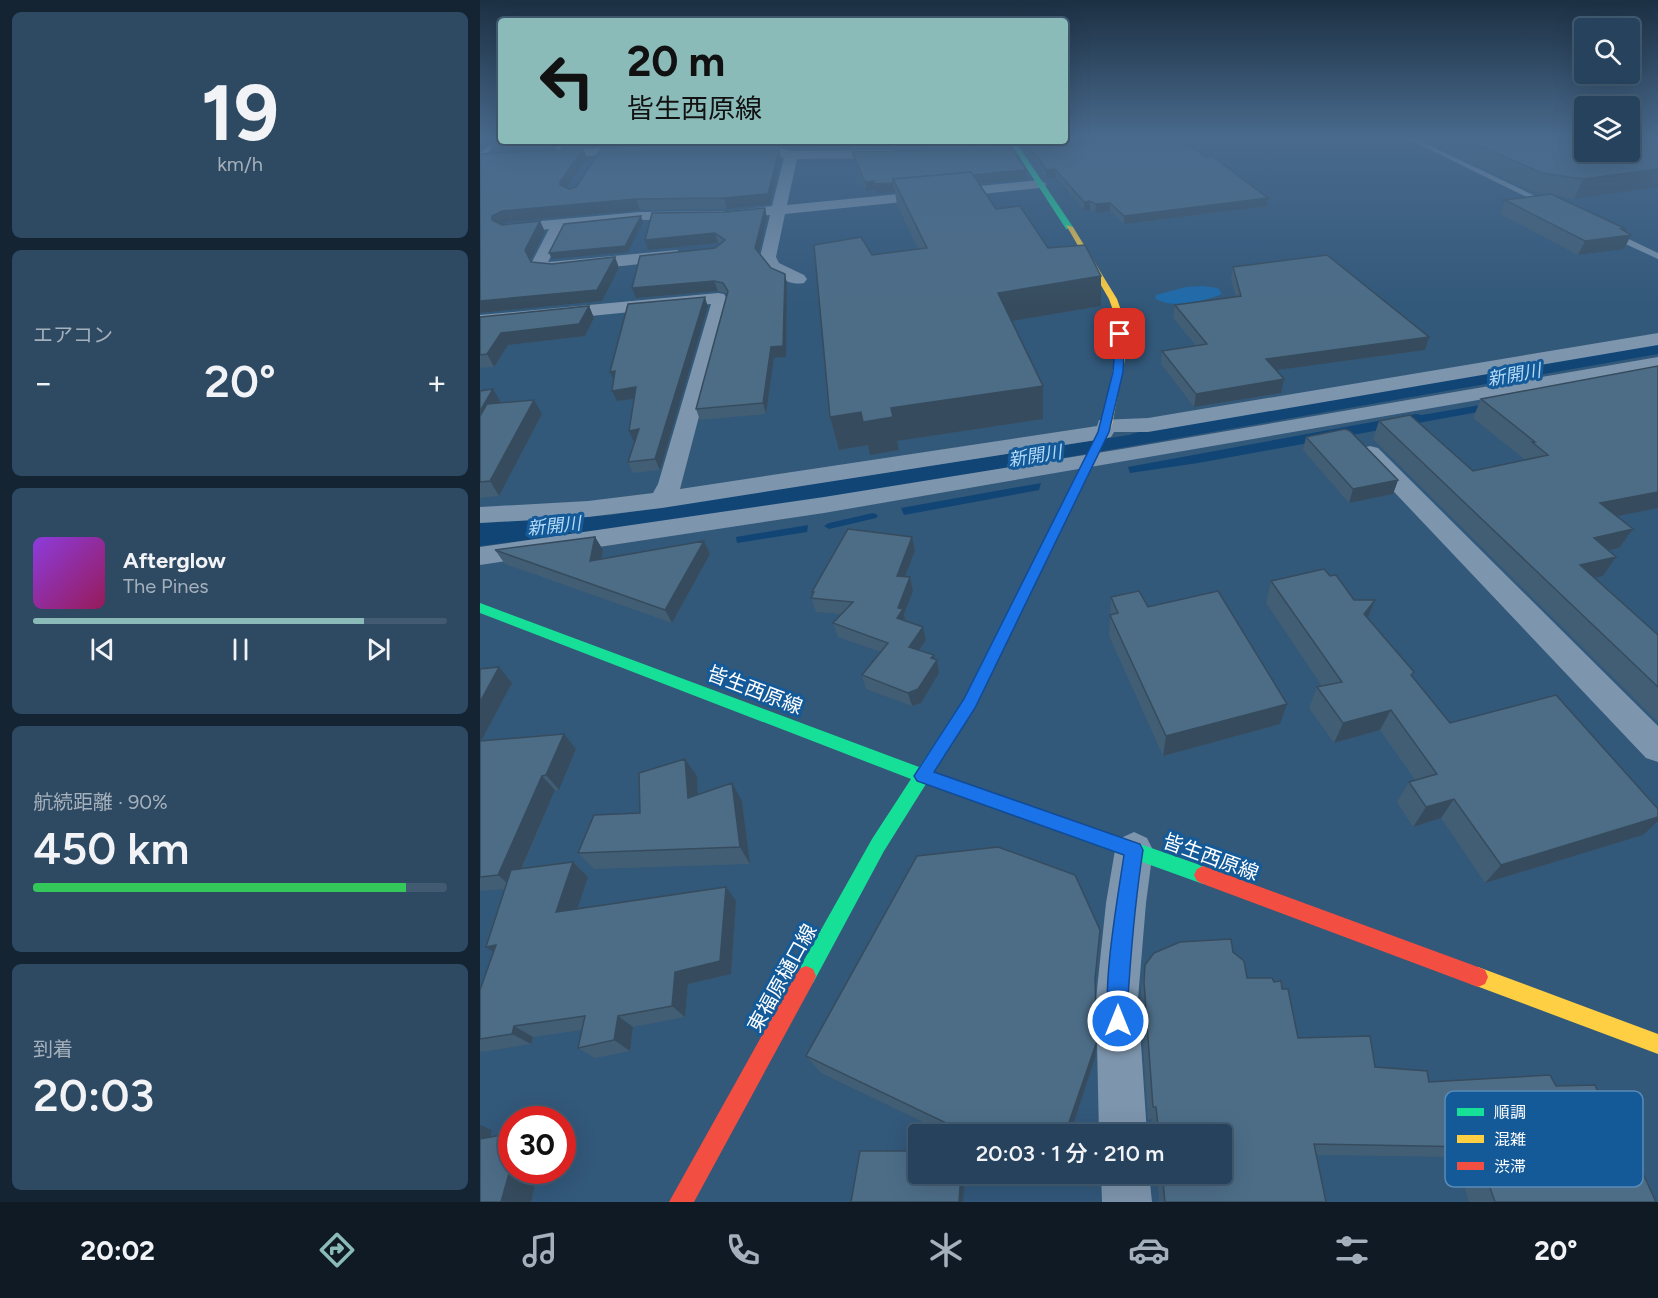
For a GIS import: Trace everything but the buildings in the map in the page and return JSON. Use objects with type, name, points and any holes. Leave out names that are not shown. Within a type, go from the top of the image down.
[{"type":"street","points":[[784,193],[768,257],[772,266],[798,279]]},
{"type":"street","points":[[507,229],[640,216],[725,223],[781,208],[942,193]]},
{"type":"street","name":"東福原樋口線","points":[[681,1202],[878,845],[969,703],[1104,431],[1120,359],[1119,316],[1113,299],[1092,262],[1046,193]]},
{"type":"street","points":[[725,223],[737,196]]},
{"type":"street","points":[[559,224],[540,262],[543,267],[557,268],[695,253]]},
{"type":"street","points":[[480,321],[718,298],[720,302],[717,316],[670,484],[662,500]]},
{"type":"street","points":[[480,515],[588,509],[662,500],[1148,425],[1658,339]]},
{"type":"street","points":[[480,556],[824,505],[1089,461],[1347,428],[1647,365],[1658,380]]},
{"type":"street","points":[[1347,428],[1658,747]]},
{"type":"street","name":"皆生西原線","points":[[480,608],[923,776],[1134,850],[1658,1044]]},
{"type":"street","points":[[1123,1124],[1117,999],[1126,903],[1134,850]]},
{"type":"street","points":[[1126,1184],[1127,1202]]},
{"type":"lane","points":[[1526,193],[1553,206]]},
{"type":"lane","points":[[1606,231],[1658,256]]},
{"type":"shaded area","points":[[1186,287],[1218,288],[1222,294],[1197,302],[1178,304],[1161,302],[1155,298],[1156,295]]},
{"type":"water","name":"新開川","points":[[1658,342],[1658,354],[977,473],[669,523],[480,546],[480,523],[611,515],[1129,435],[1149,429]]},
{"type":"water","points":[[1637,383],[1198,463],[1130,473],[1128,467],[1416,414],[1422,415]]},
{"type":"water","points":[[1041,483],[1039,490],[904,515],[901,508]]},
{"type":"water","points":[[808,525],[807,532],[737,543],[736,537]]},
{"type":"waterway","points":[[829,526],[873,516]]},
{"type":"traffic: fast","points":[[1047,193],[1069,227]]},
{"type":"traffic: fast","points":[[806,976],[878,845],[969,703],[1079,482]]},
{"type":"traffic: fast","points":[[480,608],[923,776],[1203,875]]},
{"type":"traffic: slow","points":[[1069,227],[1113,299],[1119,316],[1120,359],[1107,425],[1079,482]]},
{"type":"traffic: slow","points":[[1478,977],[1658,1044]]},
{"type":"traffic: jam","points":[[1203,875],[1478,977]]},
{"type":"traffic: jam","points":[[681,1202],[806,976]]},
{"type":"route","points":[[1118,1021],[1117,999],[1126,903],[1134,850],[923,776],[969,703],[1107,425],[1120,359],[1120,334]]}]
